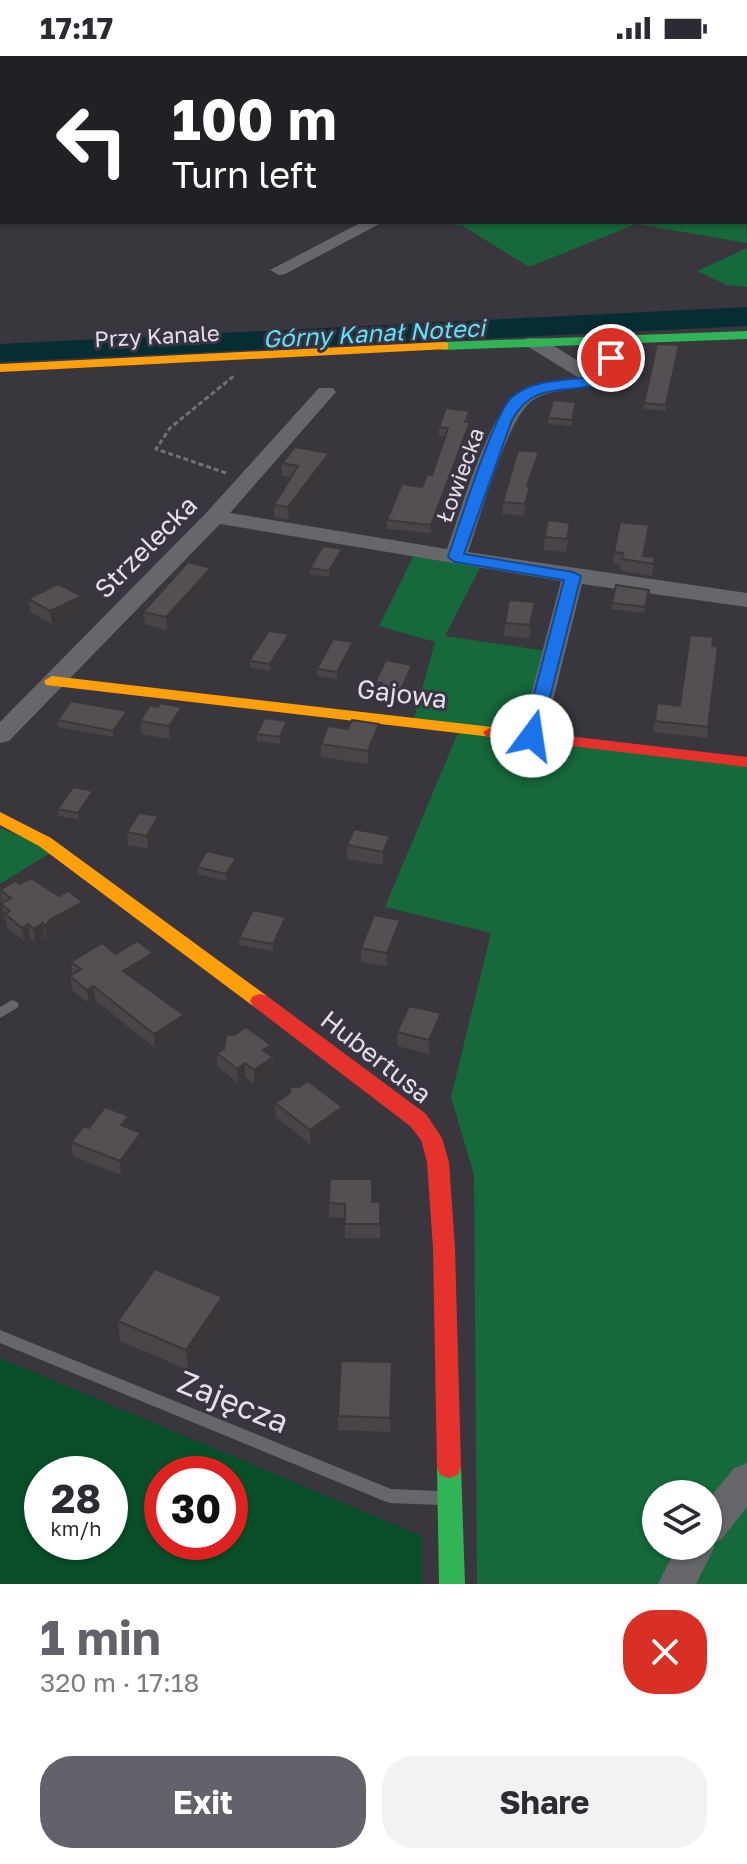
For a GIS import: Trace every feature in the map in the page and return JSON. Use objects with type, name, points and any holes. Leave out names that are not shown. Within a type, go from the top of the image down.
[{"type":"street","points":[[279,270],[371,224]]},
{"type":"street","name":"Przy Kanale","points":[[0,368],[617,338],[747,335]]},
{"type":"street","points":[[534,342],[597,381],[604,377],[617,338]]},
{"type":"street","name":"Łowiecka","points":[[455,557],[505,420],[516,401],[538,388],[597,381]]},
{"type":"street","name":"Strzelecka","points":[[0,736],[215,517],[326,392]]},
{"type":"street","points":[[215,517],[573,576],[747,600]]},
{"type":"street","points":[[532,736],[573,576]]},
{"type":"street","name":"Gajowa","points":[[52,681],[747,761]]},
{"type":"street","name":"Hubertusa","points":[[0,818],[45,842],[365,1079],[418,1120],[431,1138],[441,1185],[452,1584]]},
{"type":"street","points":[[722,1510],[747,1479]]},
{"type":"street","points":[[677,1584],[689,1560]]},
{"type":"lane","name":"Zajęcza","points":[[0,1336],[390,1496],[450,1498]]},
{"type":"path","points":[[247,356],[228,383],[195,406],[159,441],[156,449],[248,479]]},
{"type":"green space","points":[[448,224],[636,224],[529,267],[463,226]]},
{"type":"green space","points":[[636,224],[746,224],[747,243]]},
{"type":"green space","points":[[747,248],[747,287],[727,285],[697,271]]},
{"type":"green space","points":[[415,553],[483,562],[445,636],[553,652],[532,736],[747,766],[747,1584],[477,1584],[474,1175],[451,1097],[491,933],[385,907],[460,728],[413,722],[435,642],[379,626]]},
{"type":"green space","points":[[0,828],[55,850],[0,884]]},
{"type":"green space","points":[[0,1358],[232,1456],[144,1456],[144,1560],[248,1560],[248,1463],[422,1536],[422,1584],[0,1584]]},
{"type":"water","name":"Górny Kanał Noteci","points":[[747,307],[747,326],[0,362],[0,344]]},
{"type":"building","points":[[657,344],[679,345],[666,405],[644,403]]},
{"type":"building","points":[[553,400],[576,402],[572,420],[548,418]]},
{"type":"building","points":[[446,408],[470,411],[465,422],[470,422],[431,525],[387,520],[402,484],[422,487],[427,475],[432,475],[448,428],[439,427]]},
{"type":"building","points":[[295,447],[329,453],[288,507],[274,505],[298,466],[282,463]]},
{"type":"building","points":[[518,450],[539,452],[527,486],[530,487],[525,504],[503,502]]},
{"type":"building","points":[[548,520],[570,523],[567,539],[545,537]]},
{"type":"building","points":[[620,522],[649,525],[643,556],[655,557],[654,564],[622,559],[623,553],[614,552]]},
{"type":"building","points":[[323,546],[342,549],[329,571],[310,568]]},
{"type":"building","points":[[188,562],[211,568],[166,617],[143,612]]},
{"type":"building","points":[[58,584],[82,596],[50,611],[28,599]]},
{"type":"building","points":[[616,585],[649,590],[645,607],[612,603]]},
{"type":"building","points":[[509,600],[535,602],[530,625],[505,623]]},
{"type":"building","points":[[269,631],[289,634],[270,664],[249,661]]},
{"type":"building","points":[[690,635],[714,637],[712,646],[718,647],[708,727],[655,721],[657,703],[680,706]]},
{"type":"building","points":[[333,639],[353,642],[337,672],[317,669]]},
{"type":"building","points":[[386,660],[412,665],[400,692],[379,689],[382,683],[375,682]]},
{"type":"building","points":[[71,701],[127,711],[113,731],[58,720]]},
{"type":"building","points":[[160,703],[182,707],[169,726],[140,721],[150,705],[158,707]]},
{"type":"building","points":[[264,718],[287,721],[280,737],[257,734]]},
{"type":"building","points":[[352,720],[379,724],[368,751],[321,744],[328,726],[348,729]]},
{"type":"building","points":[[73,787],[93,791],[78,813],[58,809]]},
{"type":"building","points":[[139,813],[158,816],[147,836],[127,832]]},
{"type":"building","points":[[354,829],[390,836],[383,852],[347,845]]},
{"type":"building","points":[[207,851],[236,858],[226,874],[197,867]]},
{"type":"building","points":[[31,878],[59,896],[68,891],[83,902],[51,919],[45,926],[43,923],[34,929],[28,924],[22,928],[5,914],[10,911],[1,904],[11,898],[0,890],[15,881],[20,884]]},
{"type":"building","points":[[253,910],[286,917],[273,944],[239,938]]},
{"type":"building","points":[[374,915],[400,920],[387,953],[361,948]]},
{"type":"building","points":[[137,941],[153,953],[123,971],[184,1015],[154,1034],[93,986],[87,990],[70,976],[81,969],[71,962],[102,943],[116,954]]},
{"type":"building","points":[[409,1006],[441,1013],[429,1040],[397,1032]]},
{"type":"building","points":[[246,1027],[271,1045],[263,1050],[273,1057],[254,1070],[245,1063],[237,1069],[217,1053],[224,1049],[226,1035],[234,1035]]},
{"type":"building","points":[[308,1081],[342,1107],[310,1130],[275,1103],[290,1093],[290,1087],[299,1087]]},
{"type":"building","points":[[105,1107],[129,1116],[121,1125],[141,1133],[120,1161],[71,1142],[84,1126],[89,1128]]},
{"type":"building","points":[[330,1179],[372,1179],[372,1202],[380,1202],[380,1224],[345,1224],[345,1204],[329,1203]]},
{"type":"building","points":[[155,1269],[222,1297],[186,1350],[118,1321]]},
{"type":"building","points":[[341,1361],[392,1362],[390,1418],[338,1416]]},
{"type":"traffic: fast","points":[[443,346],[747,335]]},
{"type":"traffic: fast","points":[[449,1467],[452,1584]]},
{"type":"traffic: slow","points":[[0,368],[443,346]]},
{"type":"traffic: slow","points":[[52,681],[492,732]]},
{"type":"traffic: slow","points":[[0,818],[45,842],[260,1001]]},
{"type":"traffic: jam","points":[[492,732],[747,762]]},
{"type":"traffic: jam","points":[[260,1001],[418,1120],[431,1138],[438,1162],[444,1248],[449,1467]]},
{"type":"route","points":[[532,736],[573,576],[455,557],[505,420],[516,401],[538,388],[597,381],[604,377],[611,358]]}]
